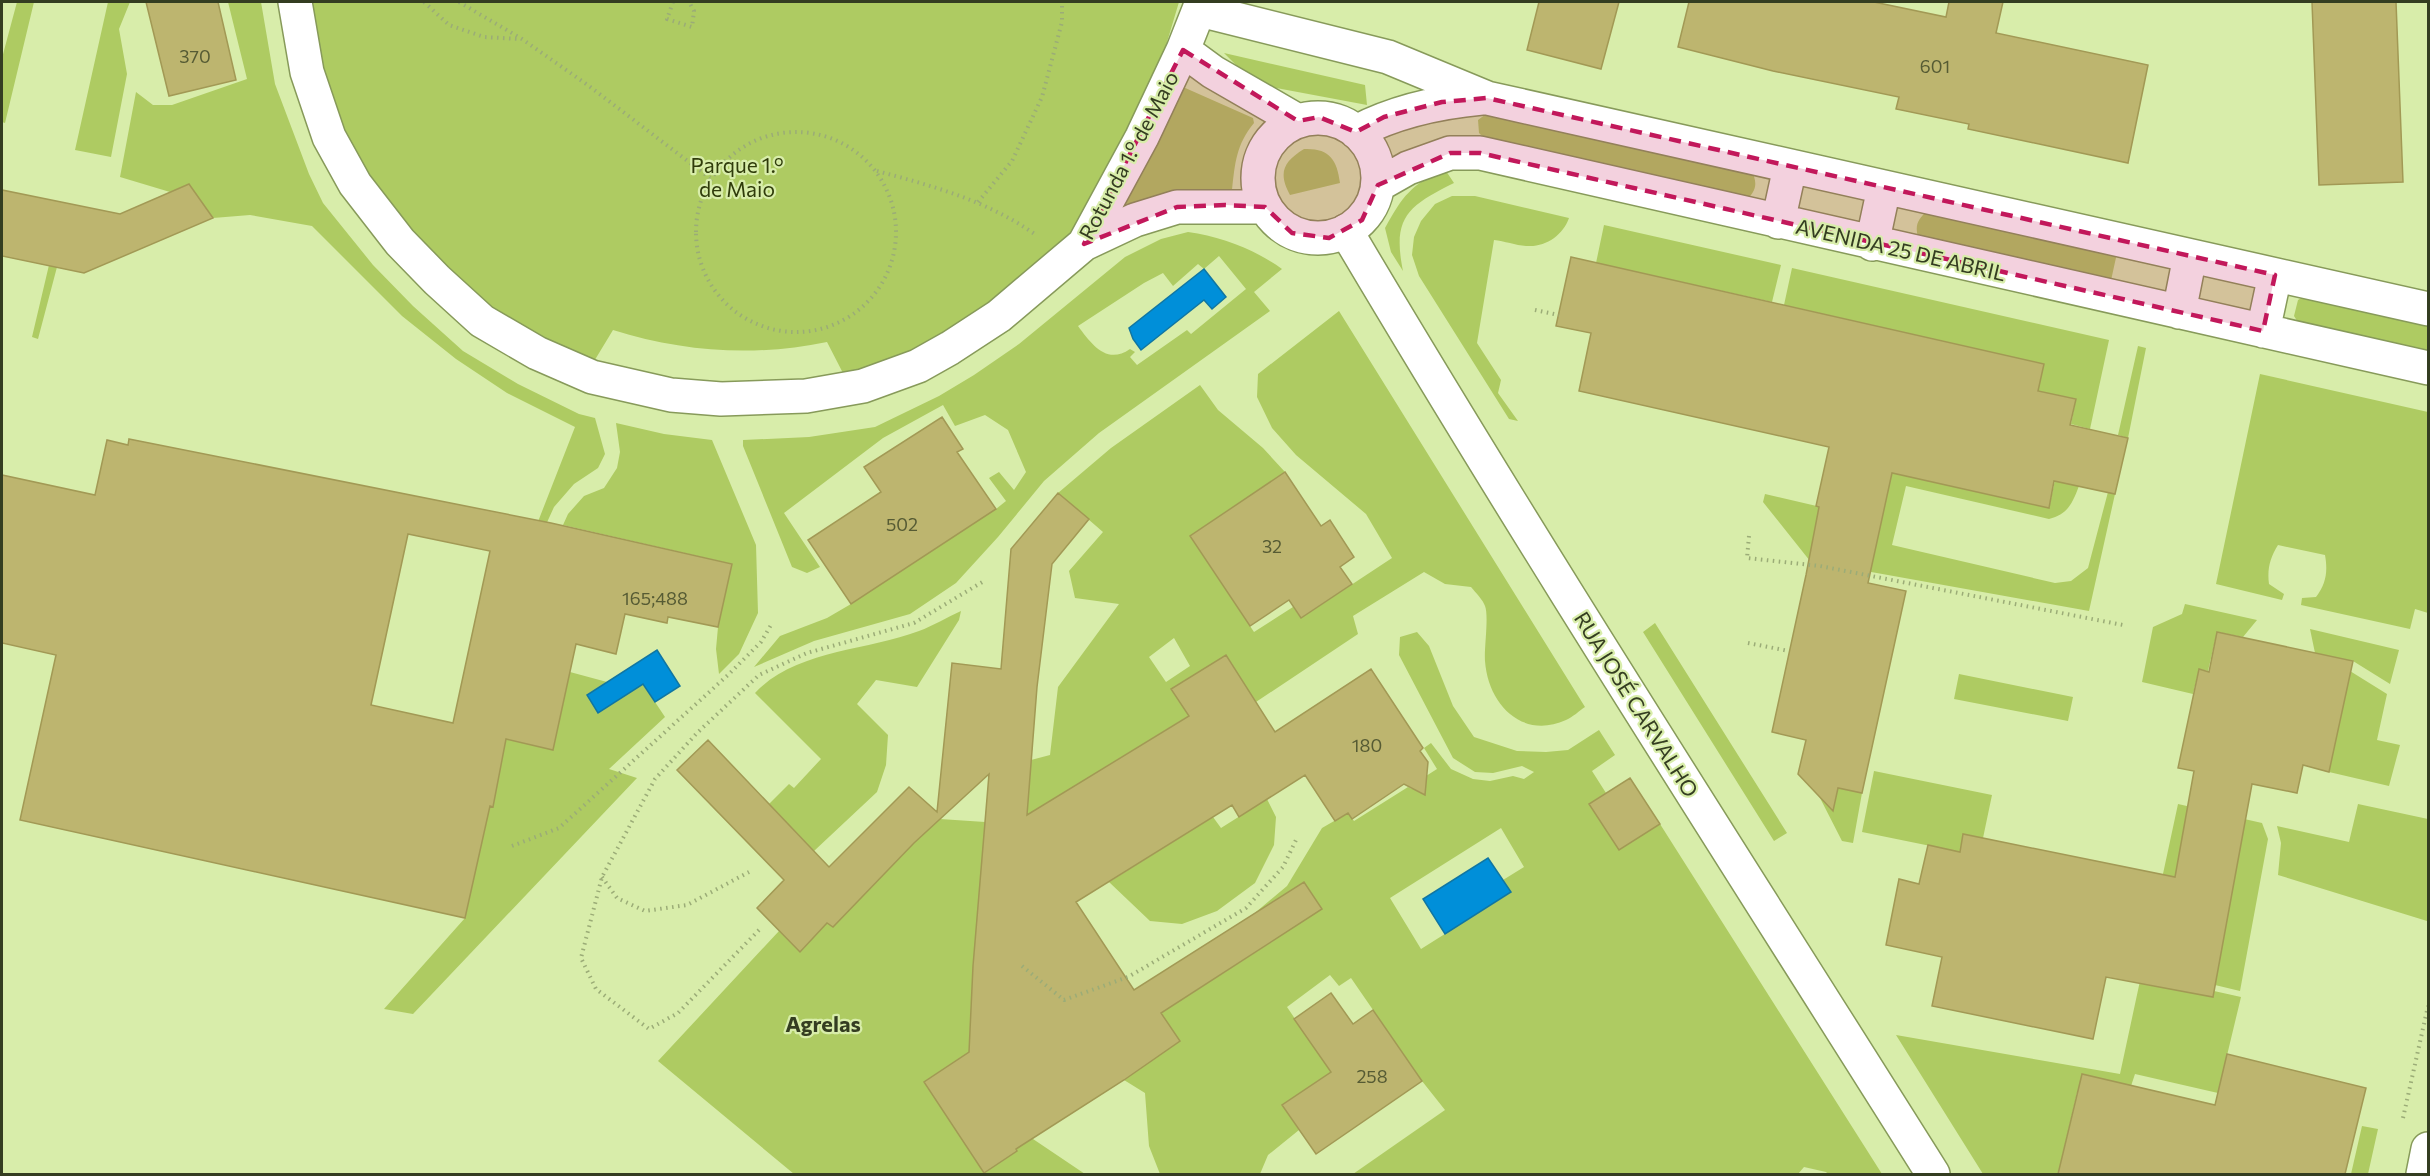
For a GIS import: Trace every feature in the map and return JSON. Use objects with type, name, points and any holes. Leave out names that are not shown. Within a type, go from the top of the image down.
[{"type":"main road","name":"Rotunda 1.º de Maio","points":[[295,2],[307,72],[329,137],[355,184],[400,242],[482,321],[537,353],[592,377],[671,395],[721,399],[806,396],[863,386],[918,366],[999,316],[1084,244],[1142,137],[1201,6]]},
{"type":"main road","points":[[1201,6],[1388,57],[1487,98],[2428,309]]},
{"type":"main road","points":[[1183,50],[1213,72],[1298,121]]},
{"type":"main road","points":[[1356,132],[1384,117],[1442,102],[1487,98]]},
{"type":"main road","points":[[1319,117],[1339,122],[1356,132],[1369,147],[1377,165],[1378,185],[1373,204],[1362,220],[1346,231],[1329,238],[1310,238],[1292,233],[1276,222],[1265,207],[1258,187],[1259,166],[1266,146],[1280,131],[1298,121],[1319,117]]},
{"type":"main road","name":"AVENIDA 25 DE ABRIL","points":[[1378,185],[1408,168],[1450,153],[1480,153],[1872,244],[2428,368]]},
{"type":"main road","points":[[1778,222],[1790,166]]},
{"type":"main road","points":[[1872,244],[1884,188]]},
{"type":"main road","points":[[1084,244],[1135,220],[1177,207],[1265,207]]},
{"type":"main road","name":"RUA JOSÉ CARVALHO","points":[[1346,231],[1629,693],[1933,1174]]},
{"type":"main road","points":[[2179,312],[2190,256]]},
{"type":"main road","points":[[2263,331],[2275,275]]},
{"type":"main road","points":[[2423,1174],[2428,1149]]},
{"type":"path","points":[[424,2],[449,25],[484,37],[522,39]]},
{"type":"path","points":[[459,2],[522,39],[589,86],[710,178]]},
{"type":"path","points":[[673,2],[667,19],[692,27],[694,11],[688,2]]},
{"type":"path","points":[[978,202],[1012,161],[1042,97],[1062,22],[1062,2]]},
{"type":"path","points":[[792,131],[823,135],[853,148],[876,171],[892,199],[898,231],[892,264],[876,294],[851,317],[819,330],[786,332],[753,323],[725,303],[705,275],[696,243],[696,232],[698,209],[710,178],[732,153],[760,137],[792,131]]},
{"type":"path","points":[[876,171],[928,184],[978,202],[1020,224],[1038,237]]},
{"type":"path","points":[[1535,310],[1559,315]]},
{"type":"path","points":[[1749,536],[1747,558],[1820,566],[2123,625]]},
{"type":"path","points":[[1819,572],[1820,566]]},
{"type":"path","points":[[759,930],[678,1013],[648,1029],[596,989],[581,958],[602,878],[655,779],[697,733],[759,675],[807,653],[914,623],[984,581]]},
{"type":"path","points":[[512,846],[559,828],[728,675],[761,642],[771,625]]},
{"type":"path","points":[[1748,643],[1789,651]]},
{"type":"path","points":[[1022,966],[1064,1000],[1128,977],[1246,908],[1283,867],[1296,840]]},
{"type":"path","points":[[602,878],[617,898],[645,911],[687,905],[749,872]]},
{"type":"path","points":[[2401,1128],[2428,1006]]},
{"type":"highlighted area","points":[[1183,50],[1298,121],[1319,117],[1356,132],[1384,117],[1442,102],[1487,98],[2275,275],[2263,331],[1480,153],[1450,153],[1378,185],[1362,220],[1329,238],[1292,233],[1265,207],[1225,205],[1177,207],[1084,244]]},
{"type":"green space","points":[[17,2],[34,2],[5,123],[2,122],[2,58]]},
{"type":"green space","points":[[108,2],[130,2],[119,29],[127,74],[111,157],[75,150]]},
{"type":"green space","points":[[228,2],[261,2],[275,84],[309,174],[323,203],[373,265],[413,306],[463,351],[518,384],[579,414],[595,418],[605,454],[598,468],[574,484],[554,507],[539,540],[523,560],[575,427],[507,393],[456,359],[402,316],[312,226],[250,215],[213,218],[189,184],[170,192],[120,177],[136,92],[153,105],[172,105],[247,79]]},
{"type":"green space","name":"Parque 1.º de Maio","points":[[307,2],[1179,2],[1164,52],[1138,114],[1072,232],[1057,250],[946,339],[845,377],[827,342],[773,350],[719,350],[666,343],[613,330],[593,363],[540,342],[490,310],[446,272],[369,181],[339,129],[317,68]]},
{"type":"green space","points":[[1224,53],[1365,85],[1367,105],[1271,87],[1240,69]]},
{"type":"green space","points":[[1183,87],[1253,118],[1254,123],[1243,139],[1237,155],[1232,190],[1228,193],[1122,208]]},
{"type":"green space","points":[[1490,111],[1751,169],[1755,179],[1754,191],[1744,202],[1487,141],[1479,133],[1478,120]]},
{"type":"green space","points":[[1304,149],[1326,153],[1337,167],[1340,183],[1290,195],[1284,180],[1285,169],[1287,163]]},
{"type":"green space","points":[[1444,168],[1454,183],[1415,207],[1407,215],[1402,225],[1400,253],[1403,271],[1391,252],[1385,228],[1409,192]]},
{"type":"green space","points":[[1452,196],[1475,196],[1569,218],[1558,235],[1535,246],[1494,240],[1477,343],[1501,380],[1498,393],[1518,421],[1509,419],[1419,276],[1412,255],[1414,237],[1421,221],[1435,204]]},
{"type":"green space","points":[[1928,210],[2117,253],[2110,285],[1920,243],[1917,225]]},
{"type":"green space","points":[[1604,225],[1781,265],[1772,302],[1596,263]]},
{"type":"green space","points":[[1188,232],[1201,234],[1237,245],[1260,255],[1282,269],[1254,292],[1270,311],[1099,433],[1044,481],[956,583],[910,614],[814,641],[754,667],[780,636],[827,618],[851,604],[1006,501],[989,478],[999,472],[1014,490],[1026,472],[1008,430],[985,415],[955,426],[943,405],[883,438],[784,513],[820,567],[807,573],[792,567],[743,446],[743,440],[809,437],[875,427],[939,396],[974,375],[1019,344],[1125,257],[1161,239]],"holes":[[[1219,256],[1246,289],[1191,334],[1187,330],[1137,365],[1130,357],[1135,352],[1130,349],[1114,355],[1107,354],[1095,346],[1078,326],[1163,273],[1173,286],[1198,264],[1204,269]]]},
{"type":"green space","points":[[49,265],[57,267],[38,339],[32,337]]},
{"type":"green space","points":[[1792,268],[2109,340],[2090,429],[2071,424],[2076,399],[2038,391],[2043,364],[1784,305]]},
{"type":"green space","points":[[2308,294],[2428,321],[2428,356],[2301,327],[2294,316],[2298,300]]},
{"type":"green space","points":[[1339,311],[1585,707],[1569,719],[1550,725],[1535,725],[1510,714],[1500,704],[1488,677],[1485,661],[1487,617],[1483,601],[1471,587],[1445,584],[1424,572],[1353,616],[1358,634],[1238,714],[1224,694],[984,842],[973,966],[978,975],[969,1047],[1033,1139],[1085,1174],[794,1174],[658,1061],[779,931],[800,952],[827,923],[833,927],[940,819],[985,822],[993,755],[1031,760],[1050,755],[1058,687],[1119,604],[1075,598],[1069,571],[1103,532],[1058,493],[1111,448],[1200,385],[1218,410],[1263,448],[1285,472],[1190,536],[1254,632],[1293,607],[1301,618],[1392,558],[1366,514],[1296,455],[1272,428],[1257,397],[1258,374]],"holes":[[[1174,638],[1190,666],[1166,682],[1149,657]]]},
{"type":"green space","points":[[2138,346],[2146,348],[2128,438],[2118,435]]},
{"type":"green space","points":[[2260,374],[2428,412],[2428,613],[2415,609],[2410,629],[2301,605],[2302,598],[2316,597],[2322,587],[2326,572],[2325,555],[2278,545],[2270,564],[2268,579],[2269,584],[2284,594],[2282,600],[2216,584]]},
{"type":"green space","points":[[616,423],[664,434],[712,440],[756,545],[758,613],[739,654],[719,674],[716,649],[718,627],[732,564],[563,525],[568,514],[584,496],[604,488],[617,468],[620,452]]},
{"type":"green space","points":[[1892,473],[2049,508],[2055,480],[2079,486],[2065,511],[2049,519],[1906,486],[1892,545],[2055,583],[2071,581],[2088,568],[2108,492],[2115,494],[2089,611],[1810,561],[1763,502],[1765,494],[1881,521]]},
{"type":"green space","points":[[2185,604],[2257,620],[2243,637],[2217,632],[2208,671],[2199,669],[2193,694],[2142,682],[2153,627],[2182,614]]},
{"type":"green space","points":[[961,611],[959,620],[917,687],[876,680],[857,704],[888,735],[886,765],[877,792],[814,851],[769,804],[789,784],[794,788],[821,759],[755,693],[771,679],[810,660],[898,638],[930,627]]},
{"type":"green space","points":[[1655,623],[1787,833],[1774,841],[1643,632]]},
{"type":"green space","points":[[2310,629],[2399,650],[2390,684],[2353,661],[2315,653]]},
{"type":"green space","points":[[1417,632],[1429,646],[1453,706],[1474,737],[1517,751],[1546,752],[1568,750],[1599,730],[1615,755],[1592,771],[1606,793],[1589,804],[1619,849],[1660,824],[1882,1174],[1828,1174],[1804,1167],[1798,1174],[1353,1174],[1445,1110],[1422,1081],[1351,978],[1339,986],[1330,975],[1287,1007],[1331,1072],[1282,1105],[1299,1130],[1268,1155],[1260,1174],[1160,1174],[1149,1146],[1145,1093],[1124,1080],[1161,1013],[1273,941],[1256,912],[1287,886],[1322,828],[1348,813],[1354,821],[1408,787],[1419,788],[1426,776],[1437,769],[1424,748],[1431,743],[1451,769],[1473,779],[1490,781],[1513,776],[1524,779],[1534,772],[1522,766],[1493,773],[1475,772],[1453,758],[1399,655],[1400,637]],"holes":[[[1501,828],[1524,867],[1503,880],[1510,893],[1421,949],[1390,898]]]},
{"type":"green space","points":[[2350,671],[2387,694],[2377,740],[2400,745],[2389,786],[2329,772]]},
{"type":"green space","points":[[570,672],[607,682],[587,695],[643,684],[665,717],[609,769],[637,778],[413,1014],[384,1009],[465,918],[481,844],[486,806],[493,807],[506,739],[553,750]]},
{"type":"green space","points":[[1959,674],[2073,697],[2068,721],[1954,699]]},
{"type":"green space","points":[[1874,771],[1992,795],[1983,838],[1963,834],[1960,852],[1862,832]]},
{"type":"green space","points":[[1838,788],[1862,793],[1853,843],[1842,841],[1819,796]]},
{"type":"green space","points":[[1267,799],[1276,817],[1274,845],[1255,883],[1217,911],[1182,924],[1150,921],[1109,882],[1213,817],[1221,828]]},
{"type":"green space","points":[[2178,804],[2262,823],[2268,839],[2240,991],[2215,985],[2213,996],[2214,991],[2241,997],[2218,1093],[2135,1074],[2125,1104],[2077,1093],[2058,1174],[1983,1174],[1896,1035],[2120,1074]]},
{"type":"green space","points":[[2358,804],[2428,819],[2427,921],[2278,875],[2281,843],[2277,826],[2349,842]]},
{"type":"green space","points":[[2362,1126],[2378,1129],[2368,1174],[2351,1174]]},
{"type":"water","points":[[1204,269],[1226,297],[1212,309],[1204,300],[1141,350],[1129,328]]},
{"type":"water","points":[[657,650],[680,686],[655,702],[643,684],[598,713],[587,695]]},
{"type":"water","points":[[1488,858],[1511,892],[1445,934],[1423,899]]},
{"type":"building","points":[[146,2],[218,2],[236,80],[169,96]]},
{"type":"building","points":[[1539,2],[1619,2],[1601,69],[1527,50]]},
{"type":"building","points":[[1689,2],[1874,2],[1946,17],[1949,2],[2003,2],[1996,33],[2148,65],[2128,163],[1968,129],[1969,124],[1896,109],[1899,97],[1773,71],[1678,47]]},
{"type":"building","points":[[2312,2],[2396,2],[2403,182],[2319,185]]},
{"type":"building","points":[[189,184],[213,218],[84,273],[2,256],[2,190],[120,214]]},
{"type":"building","points":[[1571,257],[2044,364],[2038,391],[2076,399],[2070,425],[2128,438],[2115,494],[2054,481],[2049,508],[1892,473],[1868,583],[1906,591],[1862,793],[1838,788],[1833,811],[1798,774],[1806,740],[1772,732],[1806,575],[1819,507],[1816,506],[1829,447],[1579,391],[1591,333],[1556,326]]},
{"type":"building","points":[[942,417],[963,449],[957,452],[996,509],[851,604],[808,540],[881,492],[864,467]]},
{"type":"building","points":[[129,439],[551,523],[732,564],[718,627],[668,617],[667,623],[625,614],[616,654],[576,644],[553,750],[506,739],[493,807],[490,806],[465,918],[20,820],[56,655],[2,643],[2,475],[95,495],[107,440],[128,445]],"holes":[[[408,534],[490,551],[453,723],[371,705]]]},
{"type":"building","points":[[1285,472],[1321,526],[1330,520],[1354,557],[1340,567],[1352,584],[1301,618],[1289,600],[1250,626],[1190,536]]},
{"type":"building","points":[[1058,493],[1089,519],[1052,564],[1037,687],[1027,815],[1189,716],[1171,689],[1226,655],[1275,732],[1371,669],[1423,748],[1420,751],[1428,762],[1425,795],[1404,784],[1352,819],[1348,813],[1335,821],[1305,775],[1239,817],[1232,805],[1076,902],[1134,990],[1304,882],[1322,909],[1161,1013],[1180,1041],[1016,1149],[1017,1151],[984,1173],[924,1082],[969,1052],[973,966],[989,774],[914,843],[833,927],[827,923],[800,952],[757,908],[784,880],[677,770],[708,740],[829,867],[909,787],[937,812],[952,663],[1001,669],[1011,549]]},
{"type":"building","points":[[2217,632],[2353,661],[2329,772],[2303,765],[2297,793],[2252,784],[2213,997],[2106,977],[2093,1039],[1932,1006],[1942,957],[1886,945],[1899,879],[1919,884],[1928,845],[1960,852],[1963,834],[2175,877],[2194,771],[2178,768],[2199,669],[2209,672]]},
{"type":"building","points":[[1630,778],[1660,824],[1619,850],[1589,804]]},
{"type":"building","points":[[1331,993],[1353,1024],[1373,1010],[1422,1081],[1316,1154],[1282,1105],[1331,1072],[1294,1019]]},
{"type":"building","points":[[2227,1054],[2366,1088],[2345,1174],[2058,1174],[2082,1074],[2215,1105]]},
{"type":"district","name":"Agrelas","points":[[823,1023]]}]
